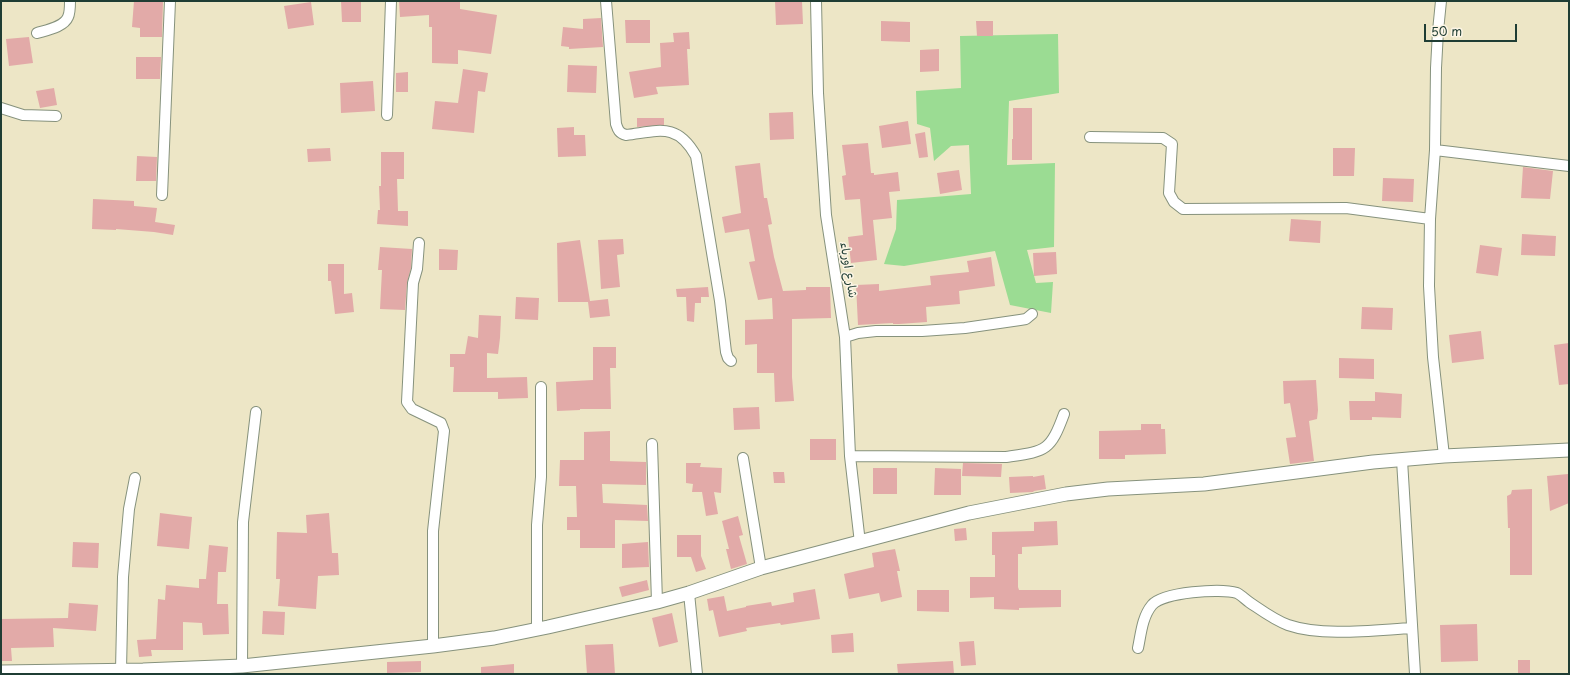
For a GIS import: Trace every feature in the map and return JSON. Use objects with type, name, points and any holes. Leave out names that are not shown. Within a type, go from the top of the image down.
[{"type":"street","points":[[37,33],[56,27],[65,22],[69,15],[70,1]]},
{"type":"street","points":[[162,195],[170,1]]},
{"type":"street","points":[[387,114],[391,1]]},
{"type":"street","points":[[606,1],[616,124],[618,129],[621,133],[626,135],[668,130],[683,137],[696,156],[720,302],[726,352],[731,361]]},
{"type":"street","name":"شارع اورباء","points":[[816,1],[818,93],[826,215],[844,337],[850,456],[860,543]]},
{"type":"street","points":[[1441,1],[1436,68],[1435,150],[1430,218],[1429,286],[1432,350],[1444,456]]},
{"type":"street","points":[[1,108],[23,115],[56,116]]},
{"type":"street","points":[[1090,137],[1163,138],[1172,144],[1169,193],[1174,202],[1184,209],[1346,208],[1430,218]]},
{"type":"street","points":[[1435,150],[1569,166]]},
{"type":"street","points":[[419,243],[417,269],[413,283],[407,402],[412,409],[441,423],[444,431],[433,530],[433,646]]},
{"type":"street","points":[[844,337],[858,333],[876,331],[922,331],[965,328],[1026,319],[1032,314]]},
{"type":"street","points":[[536,630],[536,525],[542,477],[541,387]]},
{"type":"street","points":[[242,666],[243,528],[256,412]]},
{"type":"street","points":[[850,456],[999,457],[1030,454],[1043,450],[1050,444],[1058,431],[1064,414]]},
{"type":"street","points":[[652,444],[656,602]]},
{"type":"street","points":[[1,672],[121,670],[143,672],[242,666],[433,646],[536,630],[656,602],[688,593],[761,568],[860,543],[968,513],[1066,494],[1108,489],[1204,484],[1373,462],[1444,456],[1569,450]]},
{"type":"street","points":[[743,458],[761,568]]},
{"type":"street","points":[[1402,460],[1415,674]]},
{"type":"street","points":[[121,670],[123,577],[129,509],[135,478]]},
{"type":"street","points":[[1138,648],[1144,619],[1152,604],[1181,593],[1203,591],[1237,593],[1267,614],[1288,625],[1316,631],[1354,632],[1412,628]]},
{"type":"street","points":[[688,593],[697,674]]},
{"type":"green space","points":[[1058,34],[1059,93],[1009,101],[1007,165],[1055,163],[1054,247],[1027,250],[1036,283],[1053,282],[1051,313],[1010,305],[995,251],[904,266],[884,264],[896,229],[897,200],[971,194],[969,145],[951,146],[934,161],[930,128],[917,124],[916,91],[961,88],[960,36]]},
{"type":"building","points":[[134,1],[163,1],[162,37],[140,37],[140,28],[132,27]]},
{"type":"building","points":[[341,1],[361,1],[361,22],[342,22]]},
{"type":"building","points":[[399,1],[460,1],[460,9],[497,15],[491,54],[458,50],[458,64],[432,63],[432,27],[429,27],[429,15],[400,17]]},
{"type":"building","points":[[775,1],[802,1],[803,24],[776,25]]},
{"type":"building","points":[[311,2],[314,25],[288,29],[284,6]]},
{"type":"building","points":[[601,18],[603,47],[569,49],[569,47],[561,46],[563,27],[583,29],[583,19]]},
{"type":"building","points":[[625,20],[650,20],[650,43],[626,43]]},
{"type":"building","points":[[881,21],[910,22],[910,42],[881,41]]},
{"type":"building","points":[[976,21],[993,21],[993,36],[977,36]]},
{"type":"building","points":[[689,32],[690,49],[687,49],[689,85],[656,87],[658,94],[634,98],[629,72],[661,67],[660,43],[674,42],[673,33]]},
{"type":"building","points":[[29,37],[33,63],[9,66],[6,39]]},
{"type":"building","points":[[939,49],[939,71],[920,72],[920,50]]},
{"type":"building","points":[[136,57],[161,57],[160,79],[136,79]]},
{"type":"building","points":[[568,65],[597,66],[596,93],[567,92]]},
{"type":"building","points":[[463,69],[488,73],[485,92],[478,91],[474,133],[432,129],[435,101],[458,103]]},
{"type":"building","points":[[408,72],[408,92],[396,92],[396,73]]},
{"type":"building","points":[[373,81],[375,111],[341,113],[340,83]]},
{"type":"building","points":[[54,88],[57,105],[40,108],[36,91]]},
{"type":"building","points":[[1013,108],[1032,108],[1032,160],[1012,160]]},
{"type":"building","points":[[793,112],[794,139],[770,140],[769,113]]},
{"type":"building","points":[[637,118],[664,118],[664,125],[637,127]]},
{"type":"building","points":[[908,121],[911,144],[882,148],[879,126]]},
{"type":"building","points":[[574,127],[574,135],[585,135],[586,156],[558,157],[557,128]]},
{"type":"building","points":[[925,132],[928,157],[919,158],[915,134]]},
{"type":"building","points":[[868,143],[871,173],[874,173],[874,175],[898,172],[900,191],[889,192],[892,218],[873,220],[877,260],[851,263],[848,237],[863,235],[860,199],[845,200],[842,176],[846,175],[842,145]]},
{"type":"building","points":[[330,148],[331,161],[308,162],[307,149]]},
{"type":"building","points":[[1333,148],[1355,148],[1354,176],[1333,176]]},
{"type":"building","points":[[381,152],[404,152],[404,179],[397,179],[398,211],[408,211],[408,226],[377,224],[378,210],[380,210],[379,186],[381,186]]},
{"type":"building","points":[[137,156],[157,157],[156,181],[136,181]]},
{"type":"building","points":[[760,163],[764,198],[767,198],[772,224],[768,225],[774,257],[783,291],[806,290],[806,287],[830,287],[831,318],[792,319],[792,377],[794,401],[775,402],[774,373],[757,373],[757,344],[745,345],[745,320],[773,319],[772,298],[758,300],[749,262],[755,261],[749,229],[725,233],[722,217],[741,213],[735,166]]},
{"type":"building","points":[[1523,167],[1553,171],[1550,199],[1521,198]]},
{"type":"building","points":[[959,170],[962,190],[940,194],[937,173]]},
{"type":"building","points":[[1383,178],[1414,179],[1413,202],[1382,201]]},
{"type":"building","points":[[93,199],[134,201],[134,206],[157,208],[155,222],[175,225],[173,235],[116,229],[92,229]]},
{"type":"building","points":[[1291,219],[1321,221],[1320,243],[1289,241]]},
{"type":"building","points":[[1522,234],[1556,236],[1555,256],[1521,255]]},
{"type":"building","points":[[623,239],[624,254],[617,255],[620,287],[601,289],[598,240]]},
{"type":"building","points":[[580,240],[590,301],[608,299],[610,316],[590,318],[588,302],[558,302],[557,243]]},
{"type":"building","points":[[1480,245],[1502,248],[1498,276],[1476,273]]},
{"type":"building","points":[[380,247],[412,249],[405,310],[380,309],[382,270],[378,270]]},
{"type":"building","points":[[439,249],[458,250],[457,270],[439,270]]},
{"type":"building","points":[[1056,252],[1057,274],[1034,276],[1033,253]]},
{"type":"building","points":[[991,257],[995,286],[959,291],[960,304],[926,307],[927,322],[858,325],[856,285],[879,284],[879,291],[931,285],[930,276],[969,272],[967,261]]},
{"type":"building","points":[[328,264],[344,264],[344,294],[352,293],[354,312],[335,314],[331,281],[328,281]]},
{"type":"building","points":[[708,287],[709,297],[701,297],[701,303],[695,303],[694,322],[687,321],[686,297],[677,297],[676,289]]},
{"type":"building","points":[[516,297],[539,298],[538,320],[515,319]]},
{"type":"building","points":[[1362,307],[1393,308],[1392,330],[1361,329]]},
{"type":"building","points":[[479,315],[501,316],[498,354],[487,353],[487,378],[527,377],[528,398],[498,399],[498,392],[453,392],[454,367],[450,367],[450,354],[465,354],[468,336],[478,338]]},
{"type":"building","points":[[1481,331],[1484,359],[1452,363],[1449,335]]},
{"type":"building","points":[[1569,343],[1569,384],[1559,385],[1554,345]]},
{"type":"building","points":[[593,347],[616,347],[616,368],[610,368],[611,409],[557,411],[556,382],[593,380]]},
{"type":"building","points":[[1339,358],[1374,359],[1374,379],[1339,378]]},
{"type":"building","points":[[1316,380],[1318,410],[1317,419],[1309,421],[1314,461],[1290,464],[1286,438],[1296,437],[1290,403],[1284,404],[1283,381]]},
{"type":"building","points":[[1375,392],[1402,394],[1401,418],[1372,417],[1372,420],[1350,420],[1349,401],[1375,401]]},
{"type":"building","points":[[759,407],[760,429],[734,430],[733,408]]},
{"type":"building","points":[[1141,424],[1161,424],[1161,429],[1165,429],[1166,454],[1125,455],[1125,459],[1099,459],[1099,431],[1141,430]]},
{"type":"building","points":[[610,431],[610,461],[646,462],[646,485],[602,484],[603,503],[647,505],[648,521],[615,520],[615,548],[580,548],[580,530],[567,530],[567,517],[577,517],[576,486],[559,486],[560,460],[584,460],[584,432]]},
{"type":"building","points":[[810,439],[836,439],[836,460],[810,460]]},
{"type":"building","points":[[686,463],[701,463],[700,467],[722,468],[721,493],[714,492],[718,514],[706,516],[702,492],[692,492],[693,484],[686,483]]},
{"type":"building","points":[[963,463],[1002,464],[1001,477],[962,476]]},
{"type":"building","points":[[873,468],[897,468],[897,494],[873,494]]},
{"type":"building","points":[[935,468],[961,469],[961,495],[934,495]]},
{"type":"building","points":[[773,472],[784,472],[785,483],[774,483]]},
{"type":"building","points":[[1568,474],[1569,503],[1550,511],[1547,476]]},
{"type":"building","points":[[1044,475],[1046,489],[1033,492],[1010,493],[1009,477],[1033,477]]},
{"type":"building","points":[[1532,489],[1532,575],[1510,575],[1510,528],[1508,528],[1507,496],[1511,494],[1512,490]]},
{"type":"building","points":[[160,513],[192,517],[189,549],[157,546]]},
{"type":"building","points":[[329,513],[332,553],[338,553],[339,575],[318,576],[316,609],[278,606],[280,579],[276,579],[277,532],[307,533],[306,515]]},
{"type":"building","points":[[738,516],[743,535],[739,536],[747,564],[731,569],[726,549],[729,549],[722,521]]},
{"type":"building","points":[[1057,521],[1058,545],[1022,547],[1022,554],[1018,554],[1018,587],[1019,590],[1061,590],[1061,607],[1019,608],[1019,610],[994,609],[994,597],[970,598],[970,577],[995,577],[995,555],[992,555],[992,532],[1034,531],[1034,522]]},
{"type":"building","points":[[966,528],[967,540],[955,541],[954,529]]},
{"type":"building","points":[[677,535],[701,535],[701,556],[706,569],[696,572],[691,557],[677,557]]},
{"type":"building","points":[[73,542],[99,543],[98,568],[72,567]]},
{"type":"building","points":[[648,542],[649,567],[622,568],[622,544]]},
{"type":"building","points":[[209,545],[228,547],[226,572],[218,572],[217,604],[228,604],[229,634],[203,635],[202,623],[183,622],[183,650],[151,650],[152,656],[139,657],[137,640],[156,639],[158,599],[165,600],[166,585],[199,588],[199,579],[206,579]]},
{"type":"building","points":[[895,549],[900,571],[897,571],[902,597],[881,602],[879,593],[849,599],[844,574],[874,567],[872,553]]},
{"type":"building","points":[[647,580],[649,590],[622,597],[619,587]]},
{"type":"building","points":[[815,589],[820,619],[781,625],[780,623],[746,628],[747,631],[719,637],[713,610],[709,611],[707,599],[724,596],[727,611],[771,602],[772,606],[794,602],[793,593]]},
{"type":"building","points":[[917,590],[949,590],[949,612],[917,611]]},
{"type":"building","points":[[69,603],[98,605],[96,631],[53,628],[54,647],[11,648],[12,661],[1,661],[1,619],[68,618]]},
{"type":"building","points":[[263,611],[285,612],[284,635],[262,634]]},
{"type":"building","points":[[672,613],[678,642],[659,647],[652,618]]},
{"type":"building","points":[[1477,624],[1478,661],[1441,662],[1440,625]]},
{"type":"building","points":[[853,633],[854,652],[832,653],[831,635]]},
{"type":"building","points":[[974,641],[976,665],[961,666],[959,642]]},
{"type":"building","points":[[613,644],[615,674],[587,674],[585,645]]},
{"type":"building","points":[[1518,660],[1530,660],[1530,674],[1518,674]]},
{"type":"building","points":[[421,661],[421,672],[387,673],[387,662]]},
{"type":"building","points":[[953,661],[954,674],[898,674],[897,664]]},
{"type":"building","points":[[514,664],[514,674],[481,674],[481,667]]}]
